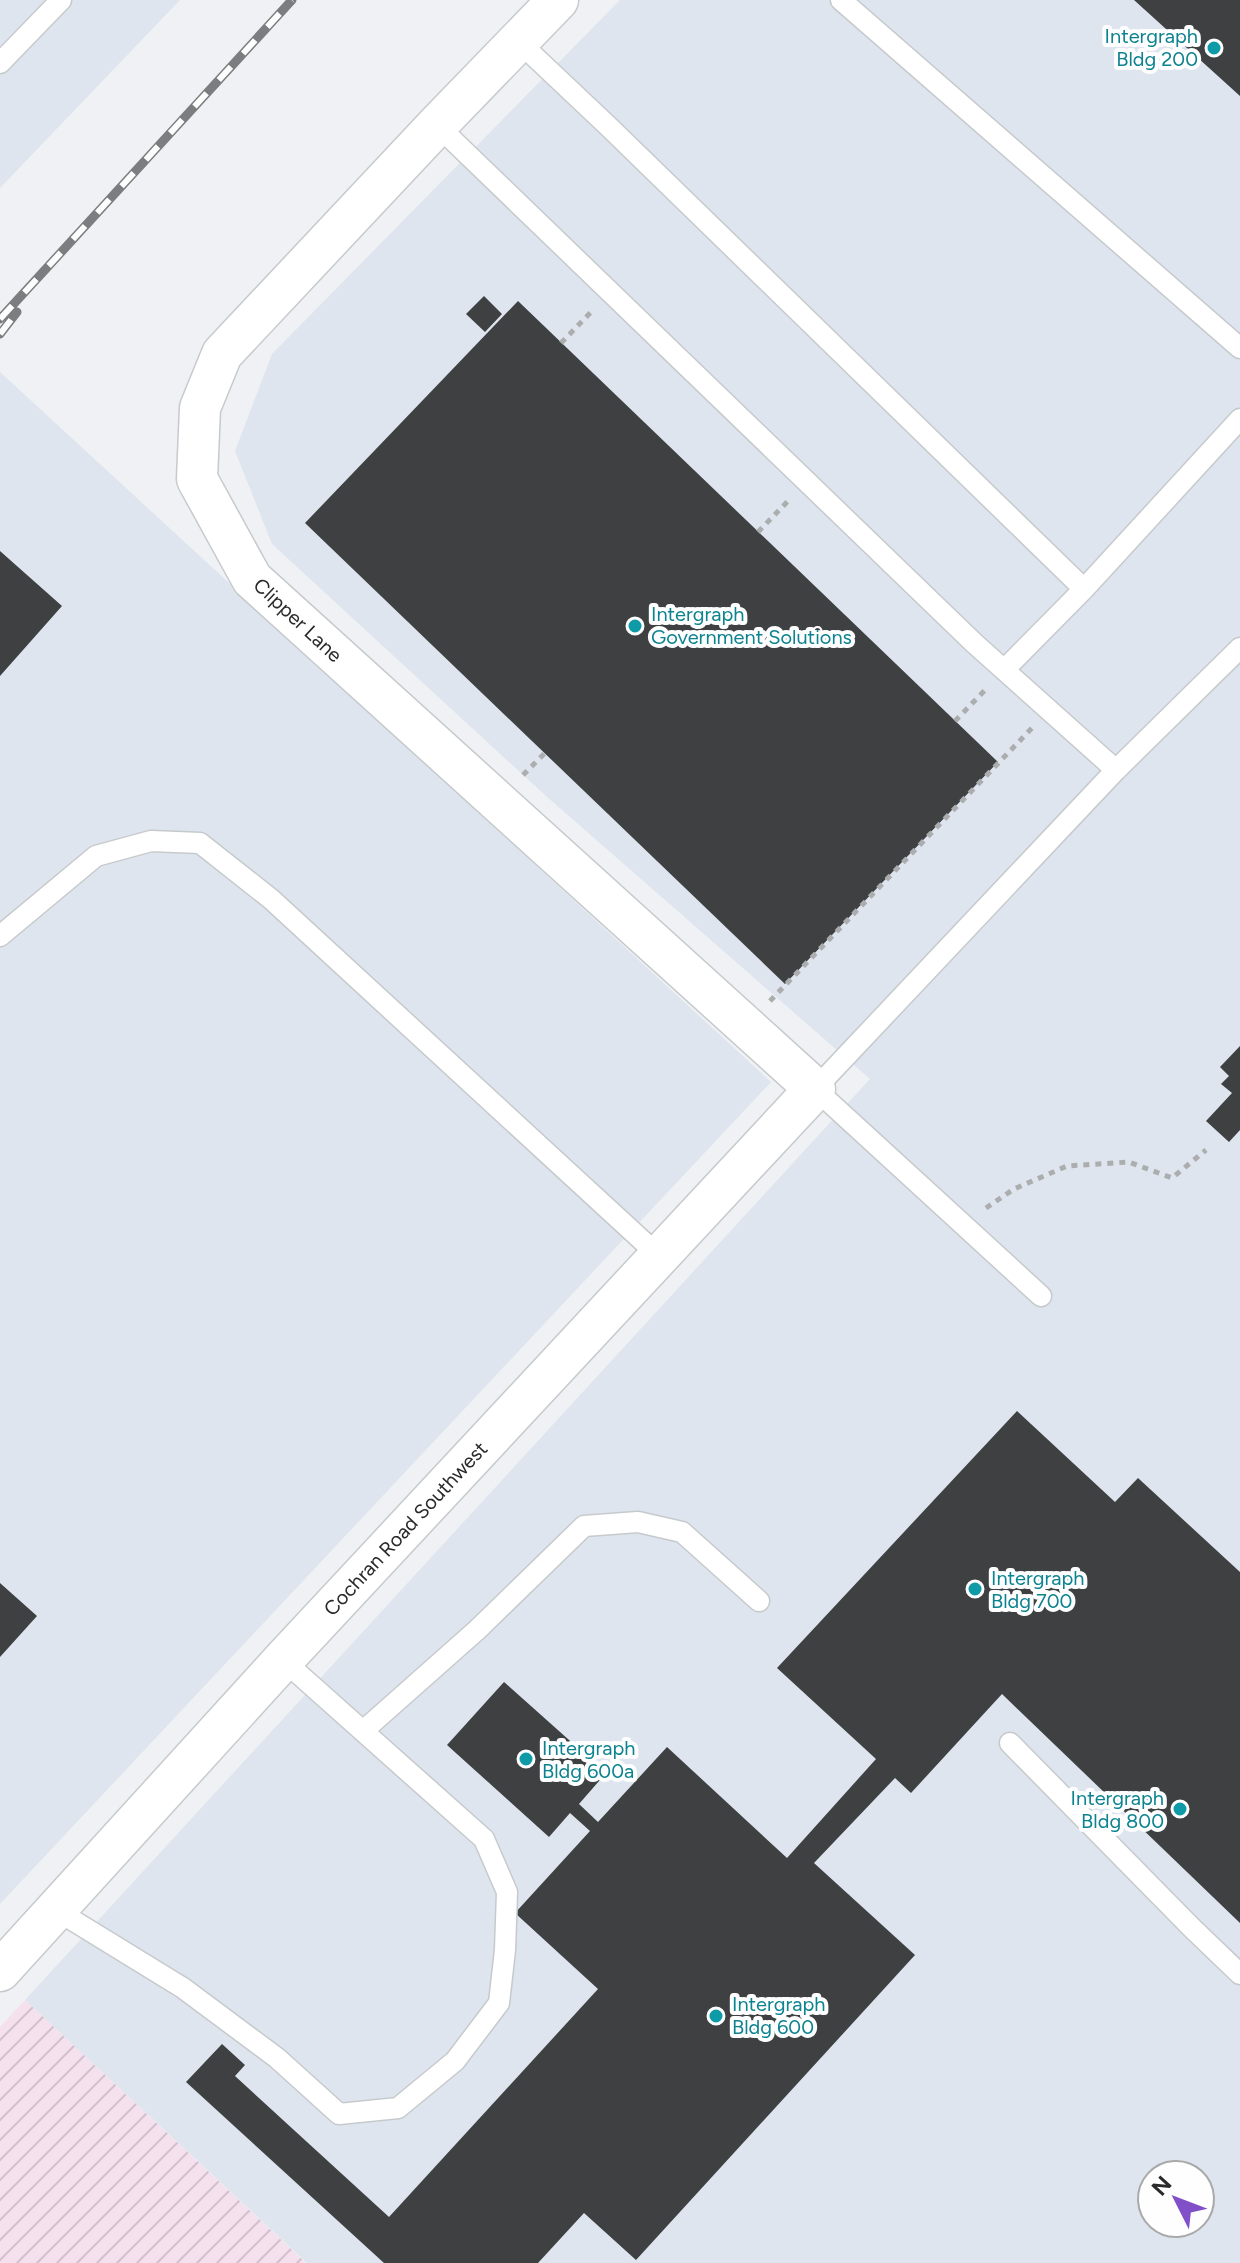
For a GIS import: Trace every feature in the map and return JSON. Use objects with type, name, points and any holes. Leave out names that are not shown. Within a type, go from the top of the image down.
[{"type":"street","name":"Clipper Lane","points":[[558,0],[222,354],[200,408],[197,479],[252,579],[815,1089]]},
{"type":"street","name":"Cochran Road Southwest","points":[[0,1971],[283,1660],[815,1089]]},
{"type":"lane","points":[[0,63],[61,0]]},
{"type":"lane","points":[[841,0],[1240,348]]},
{"type":"lane","points":[[518,41],[1084,589]]},
{"type":"lane","points":[[437,125],[806,482],[1004,670],[1116,770]]},
{"type":"lane","points":[[1004,670],[1084,589],[1240,419]]},
{"type":"lane","points":[[1041,1296],[815,1089],[1116,770],[1240,648]]},
{"type":"lane","points":[[0,936],[96,856],[151,841],[200,843],[271,899],[658,1255]]},
{"type":"lane","points":[[363,1731],[477,1630],[584,1526],[638,1522],[682,1532],[759,1601]]},
{"type":"lane","points":[[56,1910],[183,1988],[277,2058],[339,2114],[398,2108],[455,2061],[499,2003],[507,1892],[484,1839],[283,1660]]},
{"type":"lane","points":[[1010,1743],[1240,1974]]},
{"type":"path","points":[[561,343],[610,291]]},
{"type":"path","points":[[758,532],[806,482]]},
{"type":"path","points":[[955,721],[1004,670]]},
{"type":"path","points":[[746,1026],[1050,710]]},
{"type":"path","points":[[962,1225],[1014,1189],[1067,1166],[1129,1162],[1172,1178],[1206,1150]]},
{"type":"shaded area","points":[[0,0],[180,0],[0,188]]},
{"type":"shaded area","points":[[620,0],[1240,0],[1240,2263],[307,2263],[25,2000],[870,1079],[546,796],[272,544],[235,451],[272,354]]},
{"type":"shaded area","points":[[0,372],[771,1082],[0,1904]]},
{"type":"shaded area","points":[[25,2000],[306,2263],[0,2263],[0,2027]]},
{"type":"building","name":"Intergraph Bldg 200","points":[[1134,0],[1240,0],[1240,96]]},
{"type":"building","points":[[484,296],[502,314],[485,332],[466,314]]},
{"type":"building","name":"Intergraph Government Solutions","points":[[518,301],[998,762],[785,984],[305,523]]},
{"type":"building","points":[[0,551],[62,606],[0,676]]},
{"type":"building","points":[[1240,1046],[1240,1130],[1229,1142],[1206,1121],[1232,1093],[1221,1084],[1229,1076],[1220,1067]]},
{"type":"building","points":[[1017,1411],[1115,1502],[1138,1478],[1240,1572],[1240,1923],[1002,1694],[911,1793],[895,1778],[814,1863],[915,1955],[636,2260],[584,2213],[538,2263],[384,2263],[186,2082],[222,2044],[245,2065],[235,2076],[389,2217],[598,1989],[515,1913],[590,1831],[570,1813],[549,1837],[447,1745],[504,1682],[606,1773],[579,1804],[598,1822],[667,1747],[787,1858],[876,1759],[777,1668]]},
{"type":"building","points":[[0,1583],[37,1616],[0,1657]]},
{"type":"railway","points":[[0,319],[292,0]]},
{"type":"railway","points":[[0,334],[17,312]]},
{"type":"place","name":"Intergraph Bldg 200","points":[[1214,48]]},
{"type":"place","name":"Intergraph Government Solutions","points":[[635,626]]},
{"type":"place","name":"Intergraph Bldg 700","points":[[975,1589]]},
{"type":"place","name":"Intergraph Bldg 600a","points":[[526,1759]]},
{"type":"place","name":"Intergraph Bldg 800","points":[[1180,1809]]},
{"type":"place","name":"Intergraph Bldg 600","points":[[716,2016]]}]
